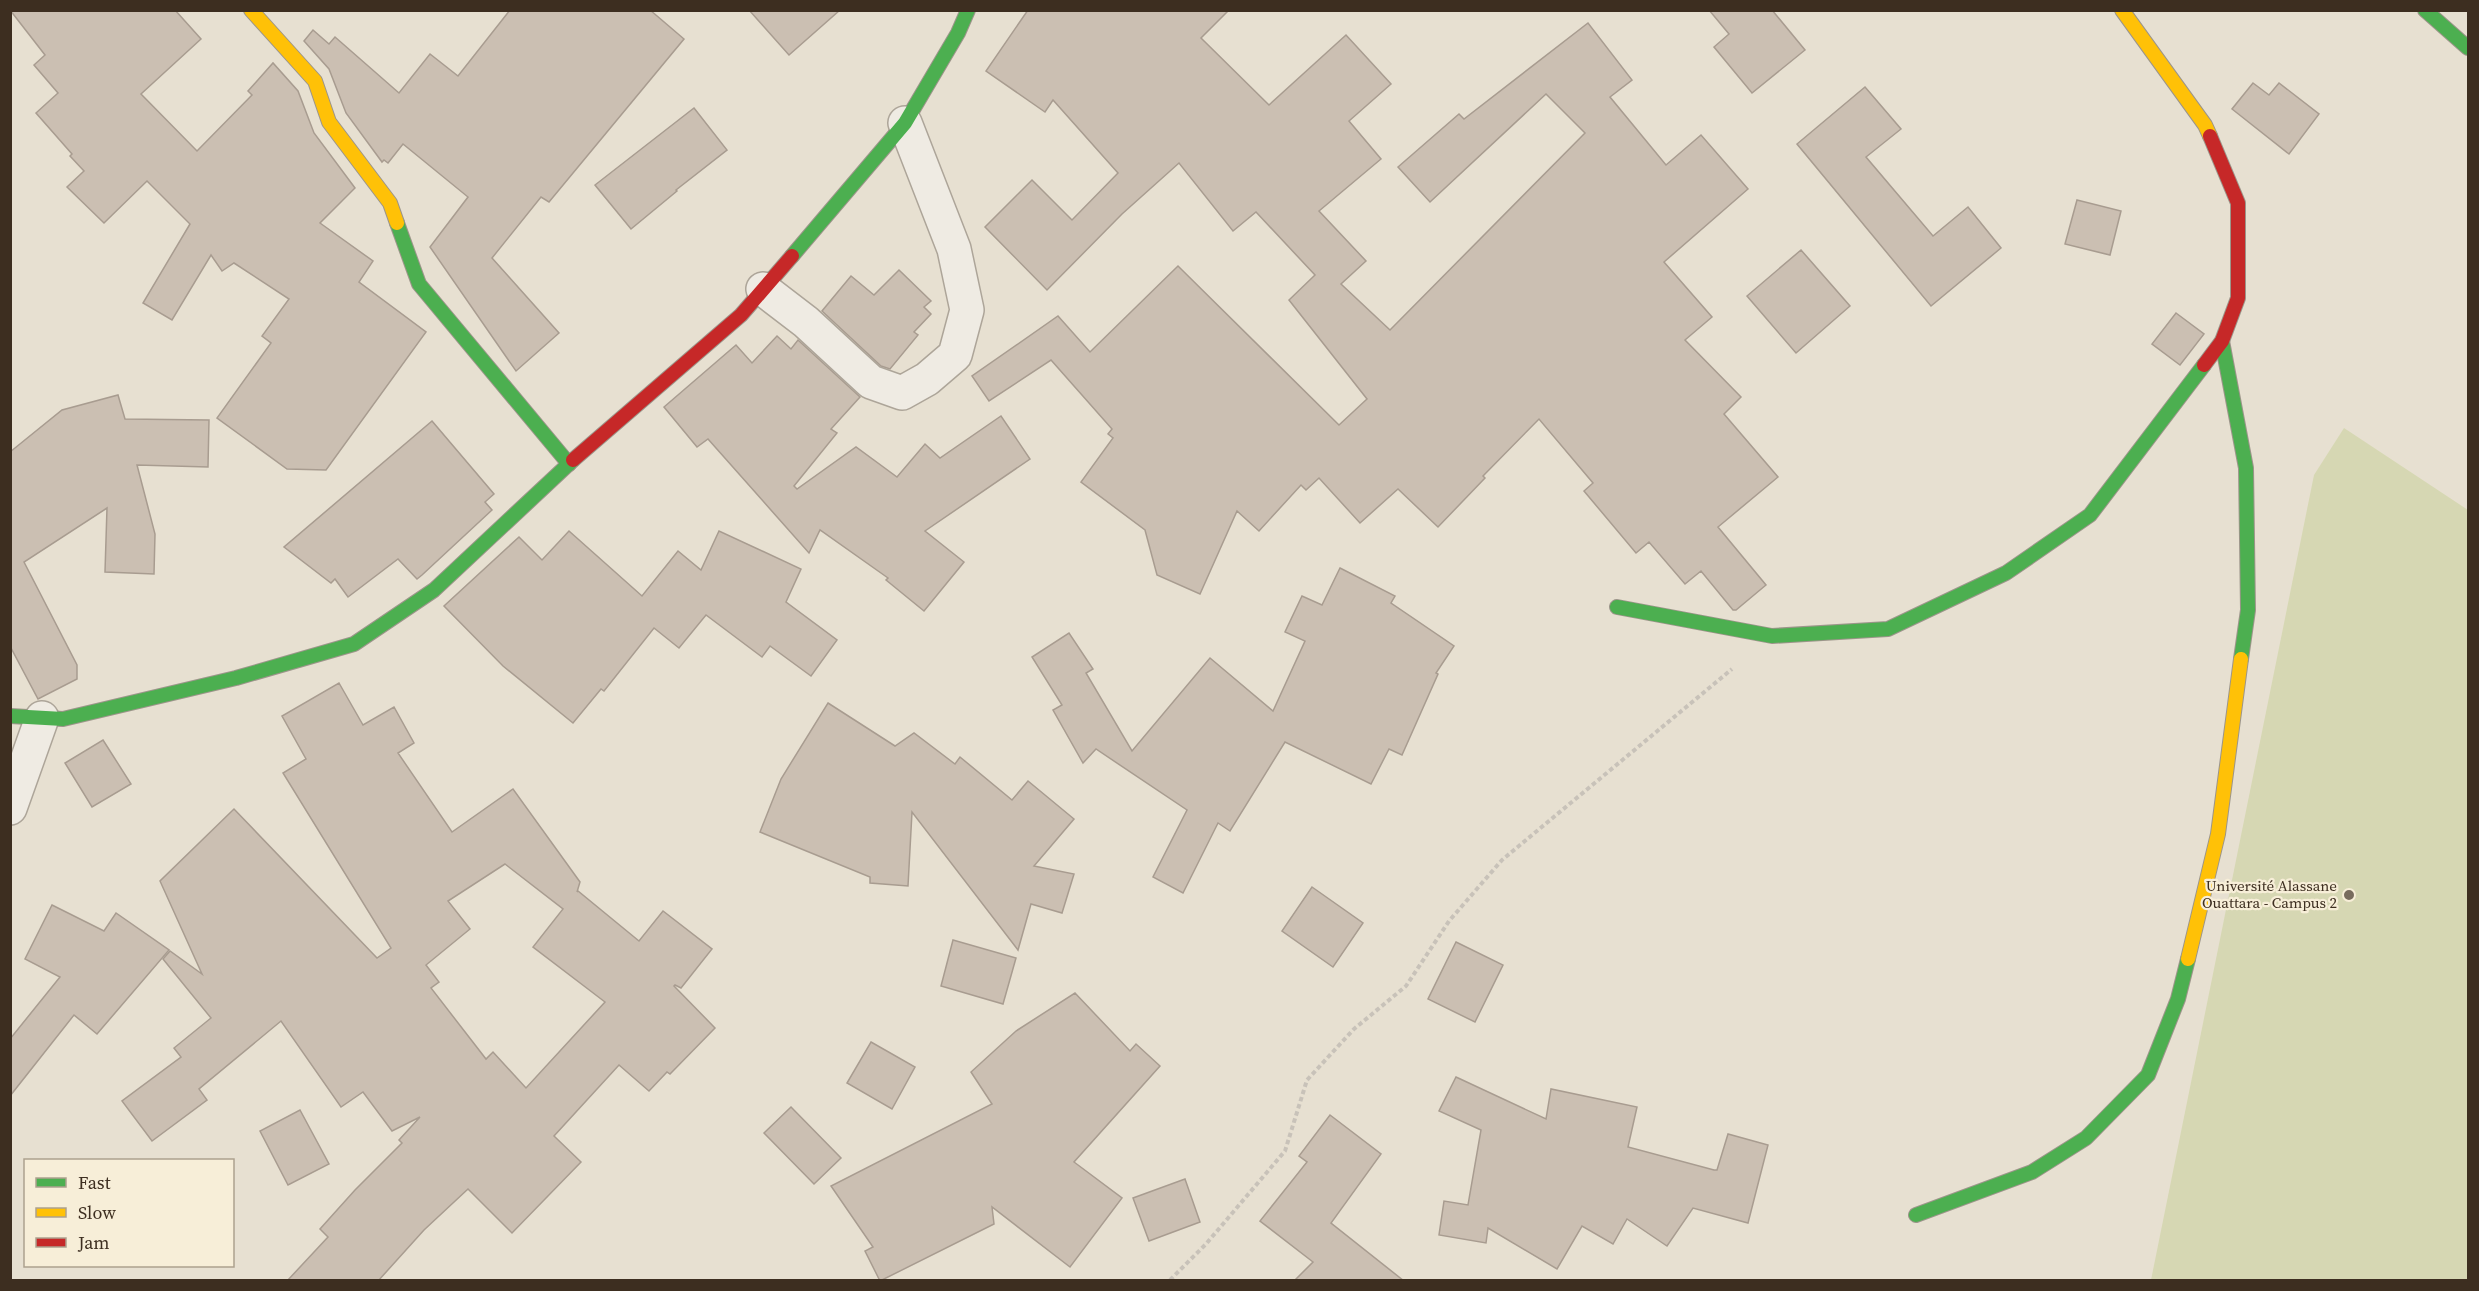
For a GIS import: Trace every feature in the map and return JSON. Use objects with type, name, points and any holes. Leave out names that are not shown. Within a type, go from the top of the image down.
[{"type":"street","points":[[251,10],[315,81],[329,122],[390,203],[418,284],[569,464]]},
{"type":"street","points":[[10,808],[26,717],[63,719],[236,678],[354,644],[434,590],[569,464],[741,315],[882,154],[905,123],[958,33],[968,10]]},
{"type":"street","points":[[1617,607],[1772,636],[1888,629],[2006,573],[2090,515],[2222,341],[2238,298],[2238,203],[2205,125],[2122,10]]},
{"type":"street","points":[[2425,10],[2469,48]]},
{"type":"street","points":[[763,289],[806,322],[872,382],[902,393],[927,380],[955,355],[967,310],[956,259],[905,123]]},
{"type":"street","points":[[1916,1215],[2032,1172],[2086,1138],[2148,1075],[2178,999],[2218,834],[2248,610],[2246,468],[2222,341]]},
{"type":"path","points":[[1170,1281],[1206,1244],[1285,1151],[1307,1080],[1354,1029],[1406,986],[1449,921],[1502,860],[1772,636]]},
{"type":"green space","name":"Université Alassane Ouattara - Campus 2","points":[[2344,428],[2468,510],[2468,1280],[2151,1280],[2314,475]]},
{"type":"building","points":[[10,10],[175,10],[201,39],[141,94],[197,151],[252,95],[248,91],[273,63],[298,91],[314,133],[355,188],[320,223],[373,261],[359,282],[426,332],[326,470],[287,469],[217,418],[271,343],[262,336],[289,299],[234,263],[222,271],[211,255],[172,320],[143,303],[190,224],[147,181],[104,223],[67,187],[84,171],[36,113],[58,93],[34,65],[45,55]]},
{"type":"building","points":[[510,10],[650,10],[684,39],[549,202],[541,197],[492,258],[559,333],[516,371],[430,247],[468,197],[403,144],[388,163],[384,160],[382,162],[346,113],[329,69],[304,41],[313,30],[329,44],[335,37],[399,93],[430,54],[458,76]]},
{"type":"building","points":[[749,10],[840,10],[789,55]]},
{"type":"building","points":[[1028,10],[1229,10],[1201,38],[1269,105],[1346,35],[1391,84],[1349,121],[1381,159],[1319,211],[1366,261],[1341,284],[1390,330],[1585,133],[1546,94],[1430,202],[1398,167],[1459,114],[1464,119],[1588,23],[1632,80],[1610,97],[1666,165],[1701,135],[1748,189],[1664,262],[1712,317],[1685,340],[1741,397],[1724,414],[1778,477],[1718,527],[1766,585],[1736,610],[1733,610],[1701,571],[1685,584],[1649,542],[1636,553],[1584,491],[1593,483],[1539,419],[1483,476],[1485,478],[1438,527],[1398,489],[1360,523],[1319,478],[1306,490],[1301,485],[1259,531],[1237,511],[1200,594],[1157,575],[1145,530],[1081,482],[1113,438],[1108,434],[1112,429],[1051,360],[989,401],[972,376],[1058,316],[1090,352],[1178,266],[1339,425],[1367,399],[1289,300],[1315,275],[1256,212],[1233,231],[1179,163],[1122,214],[1047,290],[985,227],[1032,180],[1072,220],[1118,173],[1053,100],[1045,112],[986,71]]},
{"type":"building","points":[[1709,10],[1772,10],[1805,50],[1752,93],[1714,47],[1729,34]]},
{"type":"building","points":[[2253,83],[2269,95],[2279,83],[2319,114],[2289,154],[2232,109]]},
{"type":"building","points":[[1865,87],[1901,129],[1866,157],[1933,236],[1968,207],[2001,248],[1931,306],[1797,144]]},
{"type":"building","points":[[694,108],[727,150],[631,229],[595,185]]},
{"type":"building","points":[[2077,200],[2121,211],[2110,255],[2065,244]]},
{"type":"building","points":[[1801,250],[1850,306],[1796,353],[1747,296]]},
{"type":"building","points":[[899,270],[931,301],[924,307],[931,314],[914,332],[918,335],[890,369],[881,366],[822,311],[851,276],[874,295]]},
{"type":"building","points":[[2176,313],[2204,334],[2180,365],[2152,344]]},
{"type":"building","points":[[777,336],[791,349],[798,340],[860,397],[831,429],[837,433],[794,486],[797,489],[856,447],[897,477],[925,444],[940,458],[1001,416],[1030,459],[925,531],[964,562],[924,611],[886,580],[888,578],[820,530],[809,553],[708,439],[697,447],[664,407],[736,345],[752,363]]},
{"type":"building","points":[[118,395],[125,419],[209,420],[208,467],[137,465],[155,534],[154,574],[105,572],[107,508],[24,562],[77,665],[77,679],[38,699],[10,646],[10,452],[62,410]]},
{"type":"building","points":[[432,421],[494,494],[485,502],[492,510],[417,579],[398,559],[348,597],[335,579],[331,583],[284,547]]},
{"type":"building","points":[[569,531],[642,596],[678,551],[701,570],[719,531],[801,569],[786,602],[837,640],[811,676],[770,646],[762,657],[706,615],[679,648],[654,628],[604,691],[601,689],[573,723],[503,666],[444,606],[519,537],[542,560]]},
{"type":"building","points":[[1340,568],[1395,596],[1391,603],[1454,646],[1436,673],[1438,674],[1402,755],[1389,749],[1371,784],[1285,742],[1230,831],[1218,823],[1183,893],[1153,877],[1187,810],[1096,749],[1083,763],[1053,710],[1062,705],[1032,657],[1069,633],[1093,669],[1086,673],[1132,751],[1210,658],[1273,711],[1305,641],[1285,632],[1302,596],[1322,605]]},
{"type":"building","points":[[339,683],[363,725],[394,707],[414,743],[398,753],[452,832],[513,789],[580,882],[577,892],[639,941],[663,911],[712,949],[681,988],[674,986],[715,1028],[670,1074],[667,1072],[649,1091],[619,1065],[554,1136],[581,1162],[512,1233],[468,1189],[424,1230],[378,1281],[287,1281],[328,1237],[320,1229],[402,1143],[399,1140],[420,1117],[392,1131],[363,1092],[341,1107],[281,1021],[199,1089],[207,1100],[152,1141],[122,1101],[181,1057],[174,1048],[211,1018],[163,959],[170,951],[202,974],[160,881],[234,809],[377,958],[391,948],[283,773],[306,759],[282,716]],"holes":[[[505,864],[563,909],[533,947],[605,1002],[526,1088],[493,1052],[486,1059],[431,988],[439,982],[426,965],[470,929],[448,901]]]},
{"type":"building","points":[[828,703],[895,746],[914,733],[955,764],[960,757],[1012,800],[1028,781],[1074,819],[1034,866],[1074,874],[1062,913],[1031,904],[1018,950],[912,812],[908,886],[870,883],[870,877],[760,832],[781,779]]},
{"type":"building","points":[[103,740],[131,784],[92,807],[65,763]]},
{"type":"building","points":[[1312,887],[1363,923],[1333,967],[1282,931]]},
{"type":"building","points":[[52,905],[104,931],[116,913],[169,950],[97,1034],[74,1015],[10,1096],[10,1039],[60,977],[25,959]]},
{"type":"building","points":[[953,940],[1016,958],[1003,1004],[941,986]]},
{"type":"building","points":[[1456,942],[1503,965],[1475,1022],[1428,999]]},
{"type":"building","points":[[1075,993],[1130,1051],[1136,1044],[1160,1066],[1074,1162],[1122,1198],[1070,1267],[992,1207],[994,1224],[880,1281],[865,1251],[873,1247],[831,1186],[992,1104],[971,1072],[1016,1031]]},
{"type":"building","points":[[871,1042],[915,1067],[892,1109],[847,1083]]},
{"type":"building","points":[[1456,1077],[1546,1119],[1551,1089],[1637,1107],[1628,1147],[1714,1170],[1717,1170],[1728,1134],[1768,1145],[1748,1223],[1693,1208],[1667,1246],[1627,1219],[1613,1244],[1582,1226],[1557,1269],[1488,1228],[1486,1243],[1439,1235],[1444,1201],[1468,1205],[1481,1130],[1439,1111]]},
{"type":"building","points":[[791,1107],[841,1158],[814,1184],[764,1133]]},
{"type":"building","points":[[300,1110],[329,1164],[288,1185],[260,1131]]},
{"type":"building","points":[[1330,1115],[1381,1154],[1331,1223],[1404,1281],[1294,1281],[1313,1262],[1260,1221],[1307,1162],[1299,1156]]},
{"type":"building","points":[[1185,1179],[1200,1222],[1149,1241],[1133,1198]]},
{"type":"traffic: fast","points":[[792,256],[905,123],[958,33],[968,10]]},
{"type":"traffic: fast","points":[[2425,10],[2468,48]]},
{"type":"traffic: fast","points":[[397,223],[419,284],[569,464]]},
{"type":"traffic: fast","points":[[2222,341],[2246,468],[2248,610],[2241,659]]},
{"type":"traffic: fast","points":[[1617,607],[1772,636],[1888,629],[2006,573],[2090,515],[2204,365]]},
{"type":"traffic: fast","points":[[10,716],[63,719],[236,678],[354,644],[434,590],[573,460]]},
{"type":"traffic: fast","points":[[1916,1215],[2032,1172],[2086,1138],[2148,1075],[2178,999],[2188,959]]},
{"type":"traffic: slow","points":[[251,10],[315,81],[329,122],[390,203],[397,223]]},
{"type":"traffic: slow","points":[[2122,10],[2205,125],[2210,136]]},
{"type":"traffic: slow","points":[[2188,959],[2218,834],[2241,659]]},
{"type":"traffic: jam","points":[[2204,365],[2222,341],[2238,298],[2238,203],[2210,136]]},
{"type":"traffic: jam","points":[[573,460],[741,315],[792,256]]},
{"type":"place","name":"Université Alassane Ouattara - Campus 2","points":[[2349,895]]}]
